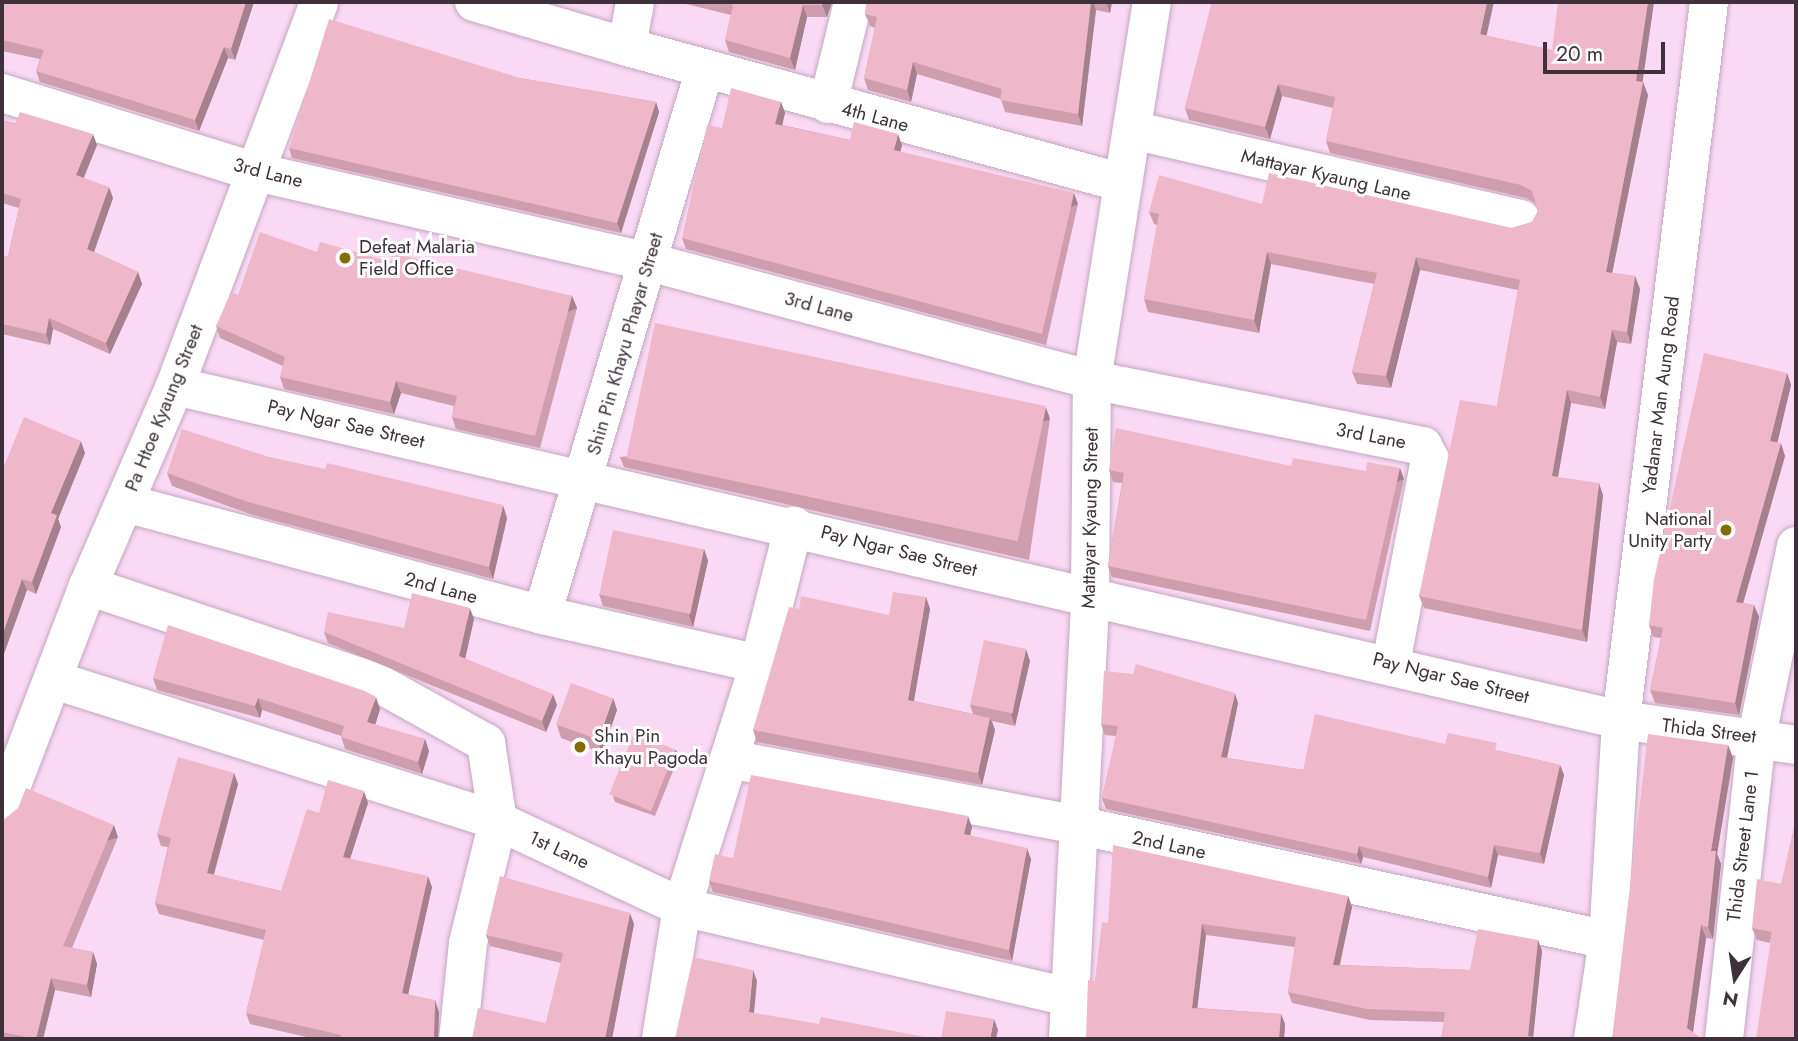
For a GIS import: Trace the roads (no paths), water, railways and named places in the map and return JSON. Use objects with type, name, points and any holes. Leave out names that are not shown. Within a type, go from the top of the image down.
[{"type":"street","name":"Pa Htoe Kyaung Street","points":[[2,811],[88,586],[175,386],[319,2]]},
{"type":"street","points":[[474,2],[627,47],[635,2]]},
{"type":"street","points":[[828,104],[853,2]]},
{"type":"street","name":"Mattayar Kyaung Street","points":[[1068,1039],[1090,598],[1092,380],[1152,2]]},
{"type":"street","name":"Yadanar Man Aung Road","points":[[1593,1039],[1608,940],[1621,720],[1709,2]]},
{"type":"street","name":"4th Lane","points":[[627,47],[704,72],[1123,183]]},
{"type":"street","name":"Shin Pin Khayu Phayar Street","points":[[542,615],[587,478],[704,72]]},
{"type":"street","name":"3rd Lane","points":[[2,93],[256,172],[649,262],[1092,380],[1431,450],[1391,663]]},
{"type":"street","name":"Mattayar Kyaung Lane","points":[[1132,130],[1521,219]]},
{"type":"street","name":"Pay Ngar Sae Street","points":[[175,386],[794,525],[1090,598],[1391,663],[1621,720]]},
{"type":"street","name":"2nd Lane","points":[[125,503],[542,615],[759,664]]},
{"type":"street","points":[[661,1039],[682,907],[759,664],[794,525]]},
{"type":"street","name":"Thida Street Lane 1","points":[[1724,1039],[1756,736],[1796,546]]},
{"type":"street","points":[[88,586],[378,682],[450,718],[486,743],[498,821],[468,943],[457,1039]]},
{"type":"street","name":"1st Lane","points":[[54,680],[498,821],[682,907],[1070,997]]},
{"type":"street","name":"Thida Street","points":[[1621,720],[1756,736],[1796,745]]},
{"type":"street","name":"2nd Lane","points":[[729,759],[1077,825],[1608,940]]},
{"type":"place","name":"Defeat Malaria Field Office","points":[[345,258]]},
{"type":"place","name":"National Unity Party","points":[[1726,530]]},
{"type":"place","name":"Shin Pin Khayu Pagoda","points":[[580,747]]}]
